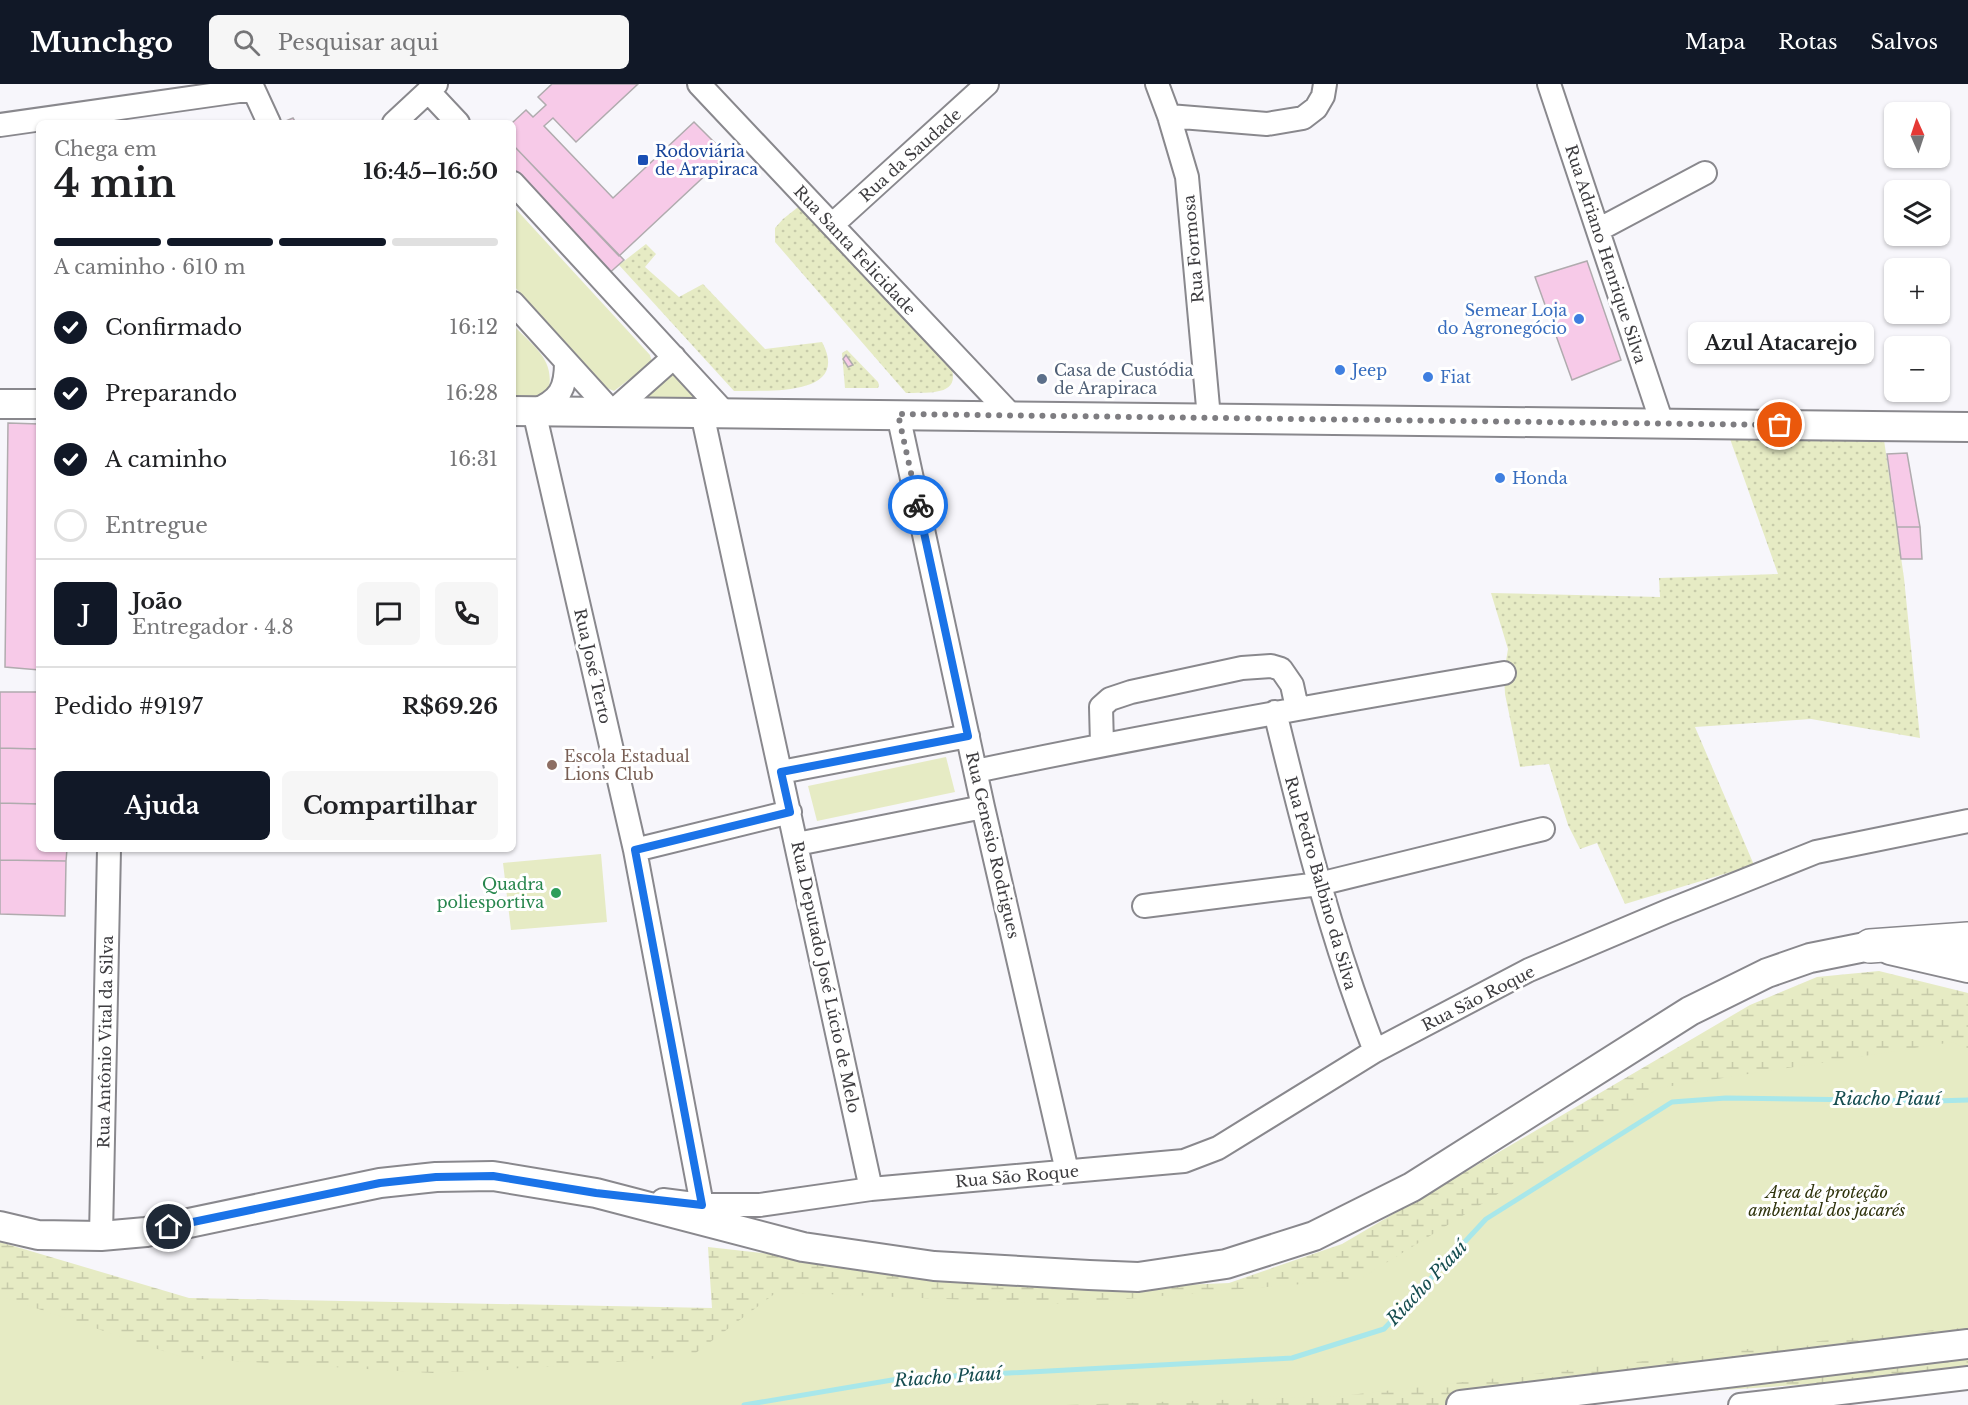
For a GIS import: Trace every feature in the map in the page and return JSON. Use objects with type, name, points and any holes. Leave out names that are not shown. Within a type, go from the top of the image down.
[{"type":"highway","points":[[1870,946],[1968,939]]},
{"type":"main road","points":[[0,404],[36,403]]},
{"type":"main road","points":[[524,411],[1968,427]]},
{"type":"main road","points":[[596,1193],[803,1247],[934,1266],[1138,1276],[1226,1264],[1314,1236],[1412,1187],[1690,1011],[1767,973],[1810,958],[1870,946],[1968,949]]},
{"type":"main road","points":[[1870,946],[1968,968]]},
{"type":"main road","name":"Rua São Roque","points":[[0,1226],[38,1235],[101,1236],[146,1232],[380,1183],[436,1177],[493,1176],[596,1193]]},
{"type":"main road","points":[[1469,1404],[1968,1344]]},
{"type":"street","name":"Rua da Saudade","points":[[832,225],[987,84]]},
{"type":"street","name":"Rua Formosa","points":[[1157,84],[1169,116],[1186,177],[1209,418]]},
{"type":"street","points":[[1169,116],[1267,124],[1303,118],[1316,108],[1323,96],[1325,84]]},
{"type":"street","name":"Rua Adriano Henrique Silva","points":[[1550,84],[1662,423]]},
{"type":"street","points":[[0,125],[252,86],[268,120]]},
{"type":"street","points":[[397,120],[432,88],[456,120]]},
{"type":"street","name":"Rua Santa Felicidade","points":[[713,89],[832,225],[1012,416]]},
{"type":"street","points":[[1598,230],[1705,173]]},
{"type":"street","points":[[516,186],[674,357],[714,413]]},
{"type":"street","points":[[516,306],[612,412],[674,357]]},
{"type":"street","points":[[524,411],[546,406],[558,397],[564,386],[566,362]]},
{"type":"street","name":"Rua José Terto","points":[[524,411],[635,850],[702,1205]]},
{"type":"street","name":"Rua Deputado José Lúcio de Melo","points":[[714,413],[781,772],[871,1189]]},
{"type":"street","name":"Rua Genesio Rodrigues","points":[[898,414],[983,807],[1067,1171]]},
{"type":"street","points":[[1102,745],[1101,707],[1110,699],[1131,692],[1242,669],[1270,666],[1281,669],[1292,685],[1297,708]]},
{"type":"street","points":[[976,771],[1275,712],[1504,672]]},
{"type":"street","name":"Rua Pedro Balbino da Silva","points":[[1275,712],[1318,885],[1354,996],[1375,1051]]},
{"type":"street","points":[[781,772],[968,736]]},
{"type":"street","points":[[797,844],[983,807]]},
{"type":"street","points":[[635,850],[790,812]]},
{"type":"street","name":"Rua São Roque","points":[[596,1193],[702,1205],[760,1205],[871,1189],[1184,1161],[1218,1148],[1375,1051],[1529,970],[1816,852],[1968,821]]},
{"type":"street","points":[[1144,906],[1318,885],[1543,829]]},
{"type":"street","name":"Rua Antônio Vital da Silva","points":[[101,1236],[109,852]]},
{"type":"street","points":[[1740,1405],[1968,1378]]},
{"type":"green space","points":[[802,204],[949,361],[953,373],[949,387],[934,392],[906,393],[775,242],[775,228]]},
{"type":"green space","points":[[516,209],[650,355],[652,362],[614,391],[607,388],[516,288]]},
{"type":"green space","points":[[646,244],[656,254],[645,267],[679,297],[703,284],[765,349],[822,342],[828,360],[825,373],[815,382],[800,387],[783,390],[734,391],[619,265]]},
{"type":"green space","points":[[516,328],[536,348],[547,364],[550,383],[547,395],[535,399],[516,398]]},
{"type":"green space","points":[[847,350],[878,382],[878,388],[845,388],[842,353]]},
{"type":"green space","points":[[674,357],[725,413],[612,412]]},
{"type":"green space","points":[[1729,436],[1884,440],[1904,578],[1920,738],[1811,719],[1695,727],[1754,865],[1625,904],[1597,843],[1580,849],[1568,825],[1549,764],[1520,767],[1505,694],[1504,673],[1508,649],[1491,593],[1660,597],[1659,578],[1778,574]]},
{"type":"green space","points":[[946,757],[955,792],[817,821],[808,786]]},
{"type":"green space","name":"Quadra poliesportiva","points":[[601,854],[607,922],[511,930],[503,863]]},
{"type":"green space","name":"Area de proteção ambiental dos jacarés","points":[[1879,971],[1968,993],[1968,1367],[1842,1382],[1499,1405],[0,1405],[0,1242],[189,1298],[712,1308],[708,1247],[1090,1289],[1229,1283],[1342,1244],[1750,1005],[1817,977]]},
{"type":"green space","name":"Area de proteção ambiental dos jacarés","points":[[1953,1042],[1968,1050],[1968,1327],[1809,1342],[1341,1396],[1066,1405],[0,1405],[0,1296],[184,1358],[433,1373],[595,1364],[693,1355],[777,1292],[1067,1304],[1360,1279],[1493,1197],[1659,1088]]},
{"type":"building","points":[[552,84],[638,84],[576,142],[553,118],[544,126],[613,198],[694,122],[727,155],[619,256],[516,148],[515,120],[526,110],[533,117],[546,105],[538,97]]},
{"type":"building","points":[[516,148],[624,260],[606,276],[516,178]]},
{"type":"building","name":"Semear Loja do Agronegócio","points":[[1587,261],[1621,360],[1572,380],[1535,277]]},
{"type":"building","points":[[846,355],[853,365],[848,367],[843,359]]},
{"type":"building","points":[[8,423],[36,424],[36,670],[5,667]]},
{"type":"building","points":[[1907,453],[1920,527],[1897,527],[1887,454]]},
{"type":"building","points":[[1897,527],[1920,527],[1922,559],[1901,559]]},
{"type":"building","points":[[0,692],[36,692],[36,749],[0,748]]},
{"type":"building","points":[[0,748],[36,749],[36,804],[0,803]]},
{"type":"building","points":[[0,803],[36,804],[36,852],[67,852],[66,861],[0,860]]},
{"type":"building","points":[[0,860],[66,861],[65,916],[0,914]]},
{"type":"waterway","name":"Riacho Piauí","points":[[744,1405],[898,1379],[1292,1358],[1384,1329],[1486,1219],[1672,1102],[1726,1098],[1968,1100]]},
{"type":"way so far","points":[[918,505],[898,414],[1780,425]]},
{"type":"place","name":"Rodoviária de Arapiraca","points":[[643,160]]},
{"type":"place","name":"Semear Loja do Agronegócio","points":[[1579,319]]},
{"type":"place","name":"Jeep","points":[[1340,370]]},
{"type":"place","name":"Fiat","points":[[1428,377]]},
{"type":"place","name":"Casa de Custódia de Arapiraca","points":[[1042,379]]},
{"type":"place","name":"Azul Atacarejo","points":[[1780,425]]},
{"type":"place","name":"Honda","points":[[1500,478]]},
{"type":"place","name":"Escola Estadual Lions Club","points":[[552,765]]},
{"type":"place","name":"Quadra poliesportiva","points":[[556,893]]},
{"type":"route","points":[[169,1227],[380,1183],[436,1177],[493,1176],[596,1193],[702,1205],[635,850],[790,812],[781,772],[968,736],[918,505]]}]
